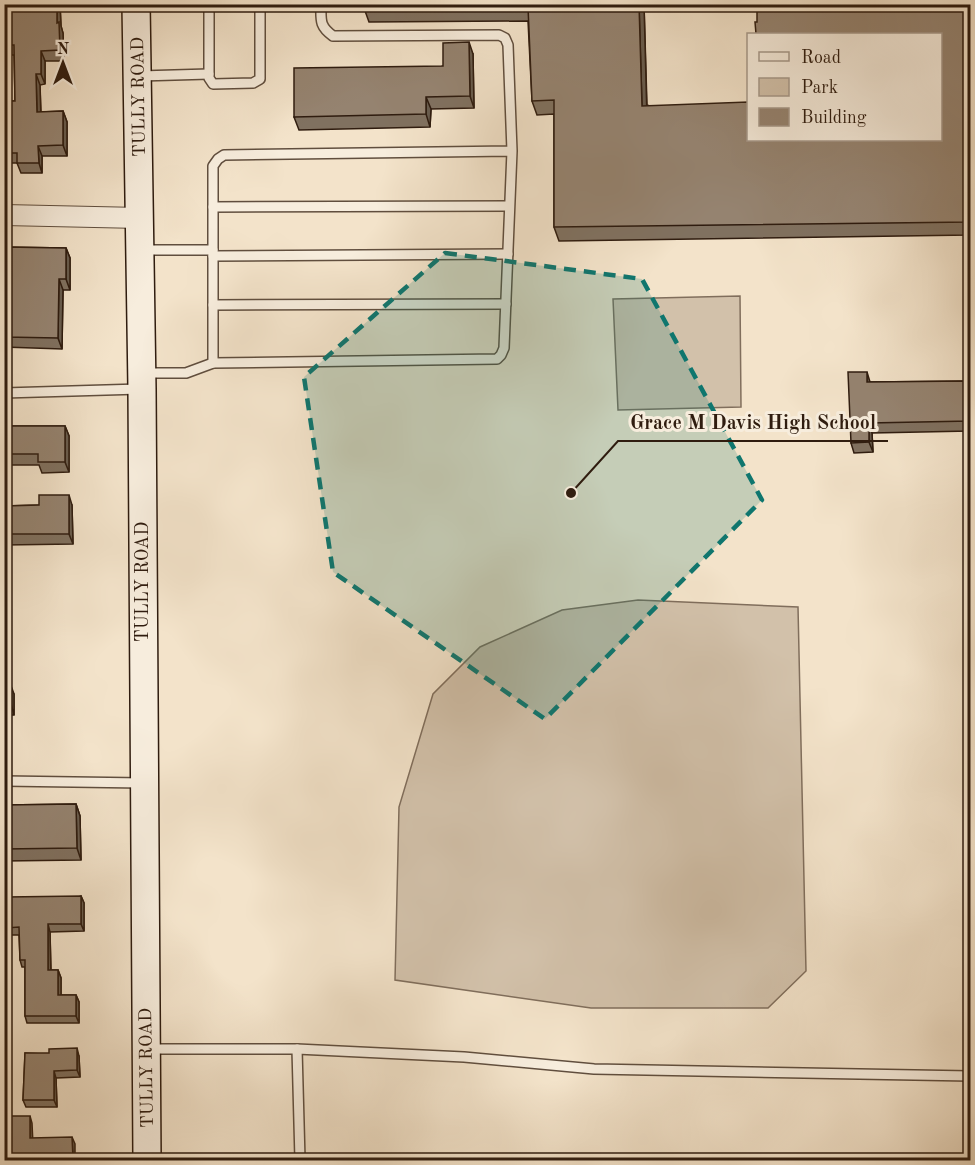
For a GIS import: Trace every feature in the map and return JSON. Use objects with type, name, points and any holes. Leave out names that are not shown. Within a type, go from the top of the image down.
[{"type":"main road","name":"TULLY ROAD","points":[[136,4],[142,381],[147,1161]]},
{"type":"street","points":[[4,215],[140,218]]},
{"type":"lane","points":[[209,4],[209,78],[213,84],[254,83],[260,79],[260,4]]},
{"type":"lane","points":[[4,393],[142,381],[186,372],[213,363],[496,359],[501,355],[504,348],[512,150],[508,45],[505,38],[499,35],[333,36],[324,30],[321,22],[321,4]]},
{"type":"lane","points":[[138,76],[209,74]]},
{"type":"lane","points":[[213,363],[213,166],[218,159],[224,155],[512,150]]},
{"type":"lane","points":[[213,207],[510,206]]},
{"type":"lane","points":[[140,250],[213,253],[508,254]]},
{"type":"lane","points":[[213,305],[506,304]]},
{"type":"lane","points":[[4,781],[143,783]]},
{"type":"lane","points":[[145,1049],[297,1049],[464,1057],[594,1069],[970,1076]]},
{"type":"lane","points":[[297,1049],[300,1161]]},
{"type":"highlighted area","points":[[445,253],[642,279],[762,500],[545,719],[333,572],[304,377]]},
{"type":"green space","points":[[740,296],[741,407],[618,410],[613,299]]},
{"type":"green space","points":[[638,600],[798,607],[806,971],[768,1008],[591,1008],[395,980],[399,807],[433,694],[480,647],[562,610]]},
{"type":"building","points":[[4,4],[57,4],[60,50],[41,51],[41,74],[36,74],[37,112],[63,111],[63,145],[38,146],[39,163],[17,163],[17,153],[4,153],[4,101],[15,101],[14,45],[4,45]]},
{"type":"building","points":[[363,4],[639,4],[642,106],[747,102],[747,141],[942,141],[942,33],[756,33],[757,4],[970,4],[970,222],[554,227],[554,100],[532,101],[528,7],[364,8]]},
{"type":"building","points":[[469,42],[470,96],[426,97],[426,114],[294,117],[294,68],[443,66],[443,43]]},
{"type":"building","points":[[4,247],[66,248],[66,279],[59,279],[58,338],[4,337]]},
{"type":"building","points":[[848,372],[867,372],[867,382],[969,381],[970,421],[869,423],[869,442],[851,443]]},
{"type":"building","points":[[4,426],[65,426],[65,462],[38,462],[38,454],[4,454]]},
{"type":"building","points":[[39,495],[69,495],[69,534],[4,534],[4,506],[39,505]]},
{"type":"building","points":[[4,683],[10,683],[11,704],[4,705]]},
{"type":"building","points":[[76,804],[77,848],[4,849],[4,805]]},
{"type":"building","points":[[81,896],[81,924],[48,924],[48,970],[58,970],[58,995],[76,995],[76,1016],[25,1016],[25,960],[20,960],[19,927],[6,928],[6,897]]},
{"type":"building","points":[[77,1048],[77,1070],[54,1071],[54,1100],[23,1100],[25,1053],[49,1053],[49,1049]]},
{"type":"building","points":[[7,1116],[30,1116],[30,1138],[72,1137],[73,1158],[83,1157],[83,1161],[8,1161]]},
{"type":"place","name":"Grace M Davis High School","points":[[571,493]]}]
